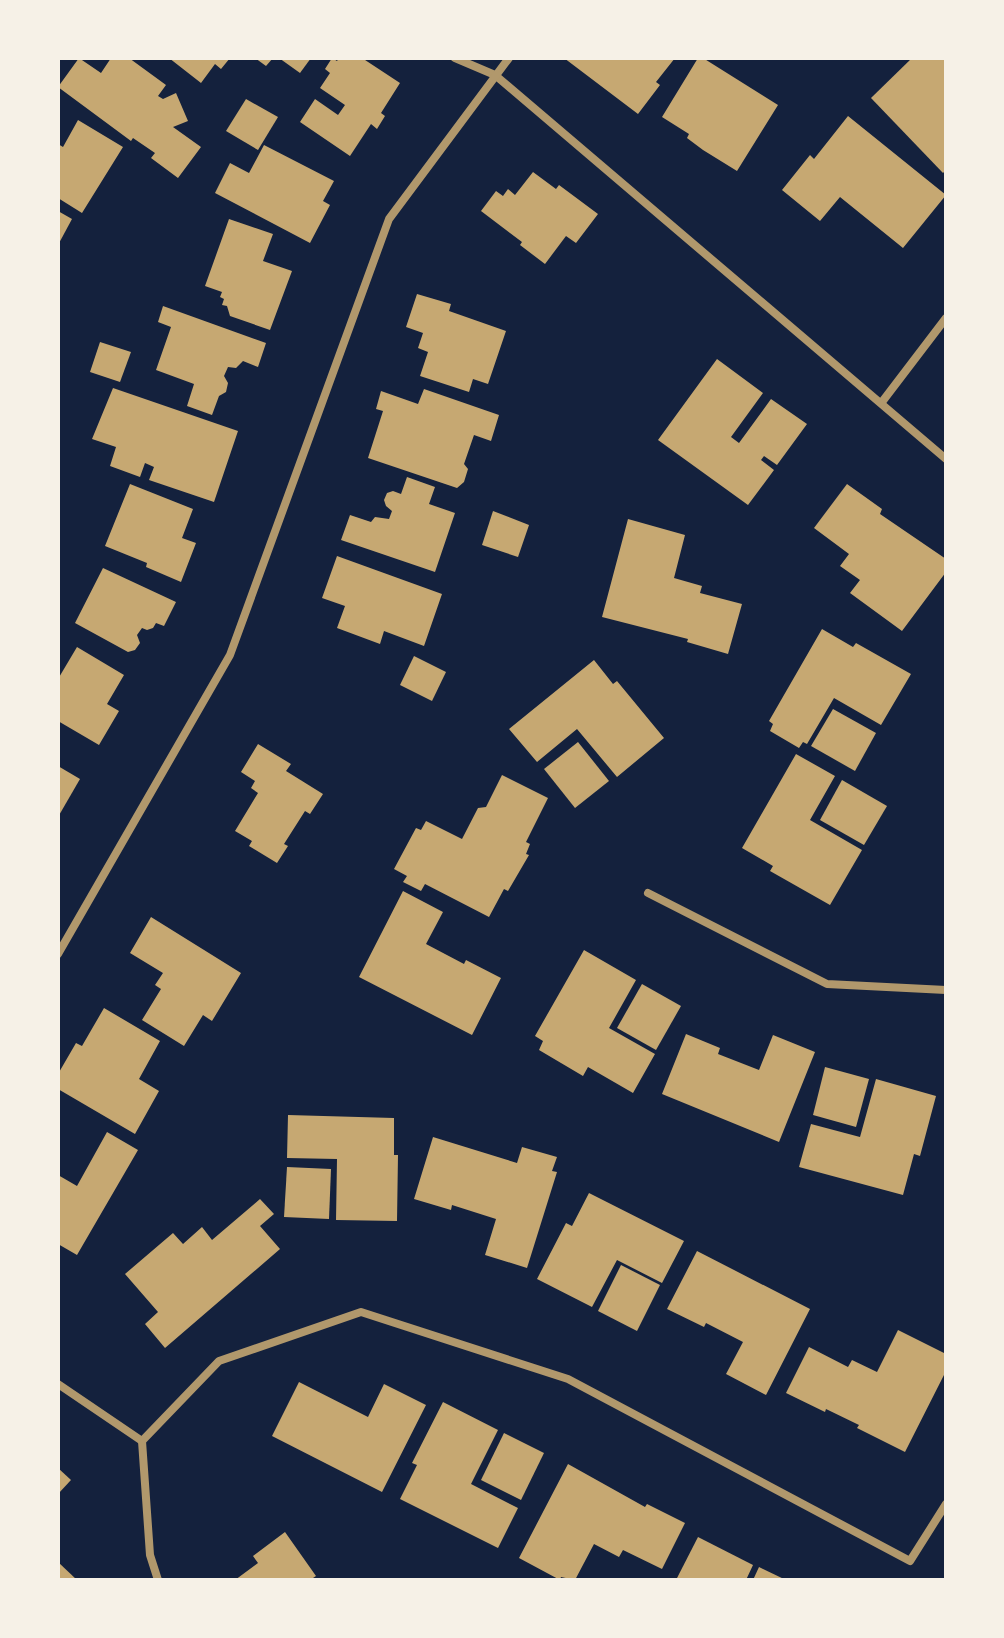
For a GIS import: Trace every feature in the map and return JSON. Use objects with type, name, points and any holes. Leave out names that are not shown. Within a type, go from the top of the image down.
[{"type":"street","points":[[455,58],[495,75],[946,459]]},
{"type":"street","points":[[58,954],[230,655],[389,219],[509,58]]},
{"type":"street","points":[[882,402],[946,318]]},
{"type":"street","points":[[648,893],[827,984],[946,990]]},
{"type":"street","points":[[158,1580],[150,1555],[142,1441],[219,1361],[361,1312],[568,1379],[910,1561],[946,1504]]},
{"type":"street","points":[[58,1384],[142,1441]]},
{"type":"building","points":[[79,58],[101,73],[111,58],[129,58],[166,85],[158,96],[163,99],[176,93],[188,121],[173,127],[201,147],[178,178],[151,158],[155,153],[133,138],[131,141],[58,87]]},
{"type":"building","points":[[169,58],[230,58],[221,69],[215,64],[201,83]]},
{"type":"building","points":[[255,58],[273,58],[266,66]]},
{"type":"building","points":[[279,58],[311,58],[300,73]]},
{"type":"building","points":[[332,58],[337,61],[339,58],[362,58],[400,83],[381,113],[385,116],[377,129],[371,124],[350,156],[300,122],[315,99],[338,115],[345,105],[320,88],[330,73],[325,69]]},
{"type":"building","points":[[564,58],[675,58],[656,82],[660,85],[638,114]]},
{"type":"building","points":[[698,58],[703,58],[778,105],[737,171],[703,150],[687,138],[689,134],[662,117]]},
{"type":"building","points":[[912,58],[946,58],[946,170],[943,173],[871,98]]},
{"type":"building","points":[[246,99],[278,117],[258,150],[226,131]]},
{"type":"building","points":[[848,116],[946,195],[903,248],[840,197],[820,221],[782,190],[810,155],[814,159]]},
{"type":"building","points":[[78,120],[123,147],[82,213],[58,198],[58,144],[63,147]]},
{"type":"building","points":[[264,145],[334,181],[323,201],[330,205],[310,243],[215,193],[230,163],[249,173]]},
{"type":"building","points":[[533,172],[556,189],[559,185],[598,214],[576,243],[566,236],[545,264],[481,211],[496,191],[503,196],[508,189],[515,195]]},
{"type":"building","points":[[58,211],[72,219],[58,245]]},
{"type":"building","points":[[229,219],[273,234],[263,261],[292,271],[270,330],[230,316],[227,306],[222,305],[222,292],[205,286]]},
{"type":"building","points":[[417,294],[451,304],[449,311],[506,331],[488,384],[473,379],[469,392],[420,376],[428,352],[418,348],[423,333],[406,327]]},
{"type":"building","points":[[163,306],[266,343],[258,367],[243,361],[236,368],[228,367],[224,376],[228,383],[226,392],[219,396],[212,415],[187,406],[194,384],[156,370],[171,327],[158,322]]},
{"type":"building","points":[[100,342],[131,352],[120,382],[90,372]]},
{"type":"building","points":[[717,359],[763,393],[731,437],[739,443],[771,399],[807,424],[777,465],[764,456],[761,460],[774,470],[748,505],[658,440]]},
{"type":"building","points":[[113,388],[238,431],[214,502],[149,480],[154,467],[145,463],[140,477],[110,466],[116,447],[92,439]]},
{"type":"building","points":[[424,389],[499,415],[491,441],[474,435],[464,464],[468,469],[464,482],[457,488],[368,458],[383,411],[376,409],[381,391],[418,404]]},
{"type":"building","points":[[407,477],[435,487],[429,504],[455,513],[435,572],[341,540],[350,515],[371,522],[375,517],[389,519],[392,511],[384,500],[387,493],[393,491],[401,494]]},
{"type":"building","points":[[130,484],[193,509],[182,538],[196,543],[181,582],[146,567],[147,563],[105,546]]},
{"type":"building","points":[[847,484],[882,509],[880,514],[946,559],[946,572],[902,631],[850,593],[860,580],[840,566],[849,554],[814,528]]},
{"type":"building","points":[[493,511],[529,525],[518,557],[482,545]]},
{"type":"building","points":[[628,519],[685,535],[674,578],[702,586],[700,593],[742,604],[728,654],[687,642],[688,639],[602,617]]},
{"type":"building","points":[[337,556],[442,594],[424,646],[384,631],[380,644],[337,628],[345,606],[322,598]]},
{"type":"building","points":[[103,568],[176,602],[164,626],[156,623],[153,628],[142,628],[137,635],[140,643],[135,650],[128,652],[75,623]]},
{"type":"building","points":[[822,629],[853,647],[856,643],[911,674],[881,725],[834,698],[807,744],[803,742],[799,748],[770,731],[773,724],[769,721]]},
{"type":"building","points":[[77,647],[124,675],[107,704],[119,711],[99,745],[58,721],[58,679]]},
{"type":"building","points":[[414,656],[446,672],[432,701],[400,685]]},
{"type":"building","points":[[594,660],[613,684],[617,681],[664,738],[617,777],[577,729],[537,762],[509,729]]},
{"type":"building","points":[[833,709],[876,733],[855,771],[811,746]]},
{"type":"building","points":[[578,742],[609,781],[575,808],[544,769]]},
{"type":"building","points":[[258,744],[291,764],[286,771],[323,794],[310,814],[305,811],[284,844],[288,846],[277,863],[249,846],[252,841],[235,831],[258,793],[251,788],[255,781],[241,772]]},
{"type":"building","points":[[796,754],[835,776],[810,820],[862,850],[830,905],[770,871],[773,866],[742,848]]},
{"type":"building","points":[[58,766],[80,779],[58,817]]},
{"type":"building","points":[[502,775],[548,798],[526,842],[530,844],[526,854],[529,855],[508,891],[504,889],[489,917],[425,884],[421,891],[403,882],[407,876],[394,869],[416,828],[421,830],[426,821],[462,839],[478,808],[486,807]]},
{"type":"building","points":[[842,780],[887,806],[864,845],[820,820]]},
{"type":"building","points":[[403,891],[443,912],[426,944],[464,964],[466,960],[501,978],[472,1035],[359,977]]},
{"type":"building","points":[[151,917],[241,973],[212,1021],[203,1015],[184,1046],[142,1020],[161,989],[155,985],[163,973],[130,953]]},
{"type":"building","points":[[584,950],[636,980],[609,1028],[655,1054],[633,1093],[588,1067],[583,1076],[539,1050],[543,1041],[535,1036]]},
{"type":"building","points":[[642,984],[681,1006],[656,1050],[617,1028]]},
{"type":"building","points":[[104,1008],[160,1041],[139,1079],[159,1091],[135,1134],[58,1089],[58,1074],[76,1043],[82,1046]]},
{"type":"building","points":[[686,1034],[720,1048],[718,1054],[759,1070],[773,1035],[815,1052],[779,1142],[662,1094]]},
{"type":"building","points":[[825,1067],[869,1079],[856,1127],[813,1115]]},
{"type":"building","points":[[876,1079],[936,1096],[920,1156],[914,1154],[903,1195],[799,1167],[811,1124],[860,1137]]},
{"type":"building","points":[[288,1115],[394,1118],[394,1155],[398,1155],[397,1221],[336,1220],[337,1159],[287,1158]]},
{"type":"building","points":[[107,1132],[138,1150],[77,1255],[58,1244],[58,1175],[77,1186]]},
{"type":"building","points":[[433,1137],[517,1163],[522,1147],[557,1157],[552,1171],[557,1172],[527,1268],[485,1255],[496,1219],[452,1205],[451,1210],[414,1199]]},
{"type":"building","points":[[287,1167],[331,1169],[329,1219],[284,1217]]},
{"type":"building","points":[[589,1193],[684,1241],[662,1283],[617,1260],[592,1307],[537,1279],[566,1223],[572,1226]]},
{"type":"building","points":[[260,1199],[274,1214],[260,1226],[280,1249],[165,1348],[145,1324],[158,1312],[125,1274],[173,1233],[183,1244],[202,1227],[212,1240]]},
{"type":"building","points":[[697,1251],[810,1309],[766,1395],[726,1374],[743,1342],[706,1323],[704,1327],[667,1309]]},
{"type":"building","points":[[621,1265],[660,1285],[637,1331],[598,1311]]},
{"type":"building","points":[[898,1330],[946,1354],[946,1371],[905,1452],[857,1428],[859,1425],[786,1393],[809,1347],[848,1367],[852,1360],[877,1372]]},
{"type":"building","points":[[299,1382],[368,1417],[384,1384],[426,1405],[382,1492],[272,1436]]},
{"type":"building","points":[[443,1402],[498,1430],[471,1484],[518,1508],[498,1548],[400,1499],[417,1465],[412,1463]]},
{"type":"building","points":[[504,1433],[544,1453],[521,1500],[481,1480]]},
{"type":"building","points":[[568,1464],[645,1507],[647,1504],[685,1523],[662,1569],[623,1550],[619,1557],[594,1544],[575,1580],[561,1577],[560,1580],[519,1558]]},
{"type":"building","points":[[58,1468],[71,1480],[58,1494]]},
{"type":"building","points":[[285,1532],[316,1576],[310,1580],[235,1580],[258,1563],[253,1556]]},
{"type":"building","points":[[698,1537],[753,1565],[746,1580],[676,1580]]},
{"type":"building","points":[[58,1562],[77,1580],[58,1580]]},
{"type":"building","points":[[759,1567],[786,1580],[753,1580]]}]
